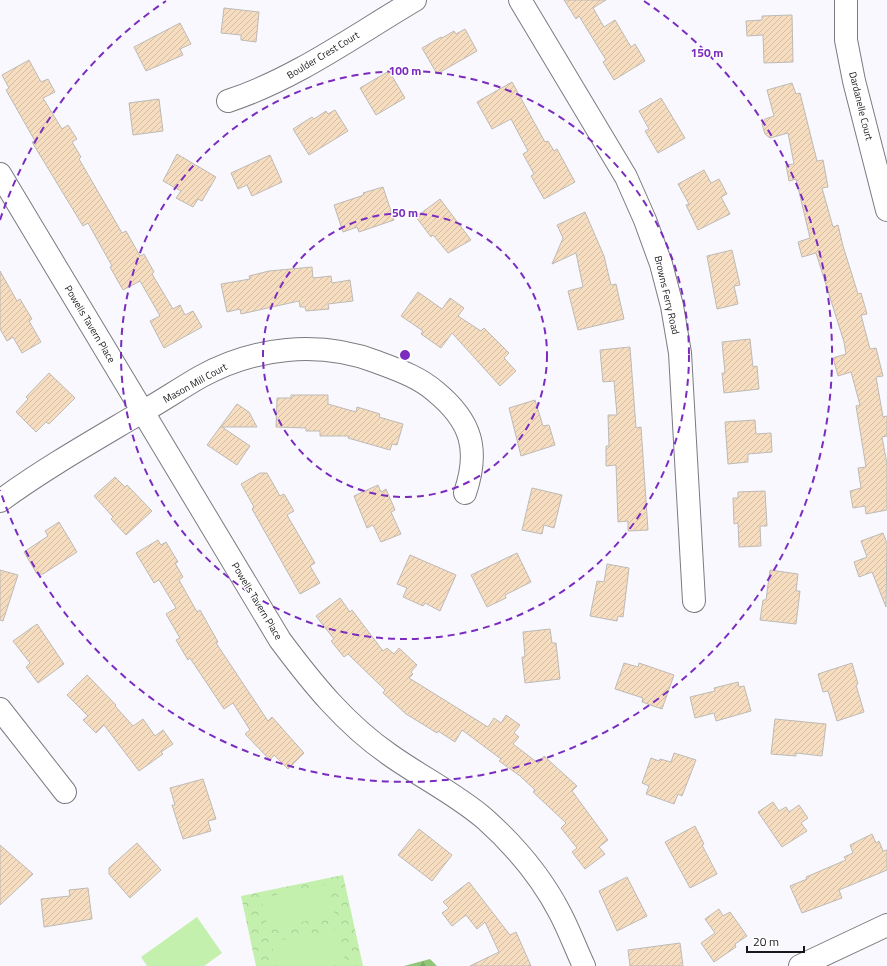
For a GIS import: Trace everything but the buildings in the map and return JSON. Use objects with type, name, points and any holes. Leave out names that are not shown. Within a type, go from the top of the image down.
[{"type":"street","name":"Boulder Crest Court","points":[[228,101],[257,92],[282,79],[415,0]]},
{"type":"street","name":"Browns Ferry Road","points":[[520,0],[626,177],[645,220],[661,264],[672,306],[680,353],[694,600]]},
{"type":"street","name":"Dardanelle Court","points":[[846,0],[846,40],[854,81],[887,210]]},
{"type":"street","name":"Powells Tavern Place","points":[[0,174],[280,640],[307,677],[328,701],[365,736],[390,755],[453,794],[485,820],[514,848],[539,879],[560,913],[584,966]]},
{"type":"street","name":"Mason Mill Court","points":[[0,501],[88,444],[200,377],[231,363],[260,354],[291,349],[322,349],[346,352],[368,358],[407,373],[433,388],[452,405],[462,418],[470,436],[473,455],[472,474],[466,493]]},
{"type":"street","points":[[0,709],[65,792]]},
{"type":"street","points":[[800,966],[887,924]]},
{"type":"green space","points":[[343,875],[363,966],[256,966],[241,896]]},
{"type":"green space","points":[[329,884],[335,915],[268,929],[261,898]]},
{"type":"green space","points":[[197,917],[222,953],[204,966],[147,966],[141,957]]},
{"type":"green space","points":[[339,929],[345,961],[318,966],[276,966],[271,942]]},
{"type":"green space","points":[[430,959],[437,966],[404,966]]}]
